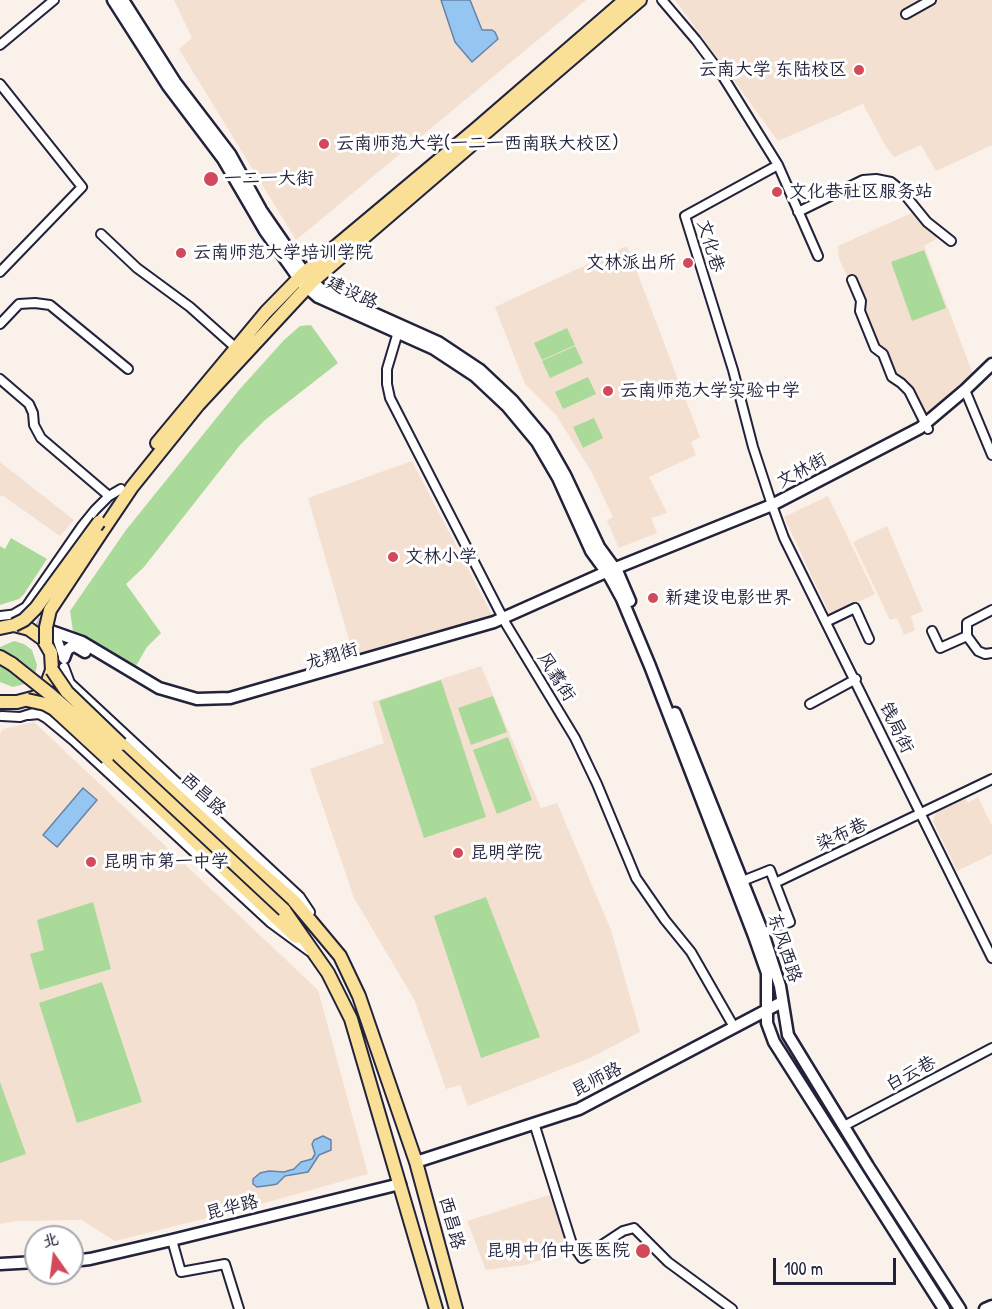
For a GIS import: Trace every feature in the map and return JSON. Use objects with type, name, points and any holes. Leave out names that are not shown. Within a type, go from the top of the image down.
[{"type":"main road","points":[[0,628],[17,618],[24,620],[36,608],[121,489],[183,410],[236,348],[305,280],[625,0]]},
{"type":"main road","points":[[46,644],[46,627],[50,610],[132,487],[198,405],[305,280],[640,0]]},
{"type":"main road","points":[[0,702],[22,701],[36,697],[61,668],[43,639],[17,618]]},
{"type":"main road","name":"西昌路","points":[[0,657],[51,695],[89,728],[284,910],[332,946]]},
{"type":"main road","name":"西昌路","points":[[61,668],[68,692],[121,744],[294,901],[340,956],[359,996],[416,1162],[456,1309]]},
{"type":"main road","points":[[3,717],[22,701]]},
{"type":"main road","name":"西昌路","points":[[22,701],[45,704],[54,710],[316,956]]},
{"type":"main road","name":"西昌路","points":[[284,910],[338,990],[351,1019],[436,1309]]},
{"type":"street","points":[[0,45],[54,0]]},
{"type":"street","name":"建设路","points":[[113,0],[168,86],[223,159],[259,222],[318,297],[434,349],[475,376],[507,406],[537,442],[558,478],[591,551],[612,573]]},
{"type":"street","name":"建设路","points":[[123,0],[175,82],[230,154],[261,210],[305,280],[322,290],[438,342],[480,370],[513,401],[544,438],[565,475],[612,573]]},
{"type":"street","points":[[662,0],[729,84],[778,165],[818,256]]},
{"type":"street","points":[[906,14],[931,0]]},
{"type":"street","points":[[0,84],[82,187],[0,272]]},
{"type":"street","name":"文化巷","points":[[773,508],[685,216],[778,165]]},
{"type":"street","points":[[798,212],[863,180],[876,179],[891,182],[901,190],[927,222],[951,241]]},
{"type":"street","points":[[101,234],[137,268],[190,307],[236,348]]},
{"type":"street","points":[[852,280],[861,301],[860,311],[875,348],[883,354],[892,377],[909,391],[926,427]]},
{"type":"street","points":[[0,324],[19,304],[50,305],[128,369]]},
{"type":"street","name":"风翥街","points":[[399,333],[387,369],[390,398],[504,621],[575,738],[636,878],[691,952],[734,1027]]},
{"type":"street","name":"文林街","points":[[967,393],[992,364]]},
{"type":"street","name":"文林街","points":[[612,573],[773,508],[922,434],[926,427],[992,372]]},
{"type":"street","points":[[0,379],[29,404],[33,413],[34,425],[41,438],[110,496]]},
{"type":"street","points":[[967,393],[992,455]]},
{"type":"street","points":[[0,616],[17,618],[82,526],[110,496],[121,489]]},
{"type":"street","name":"钱局街","points":[[773,508],[784,538],[856,679],[992,958]]},
{"type":"street","name":"龙翔街","points":[[61,668],[67,650],[75,646],[156,694],[198,706],[233,704],[495,626],[612,573]]},
{"type":"street","name":"东风西路","points":[[612,573],[780,986],[788,1035],[960,1309]]},
{"type":"street","points":[[826,622],[855,608],[869,639]]},
{"type":"street","points":[[932,631],[940,648],[967,636],[969,631],[966,623],[992,610]]},
{"type":"street","name":"龙翔街","points":[[50,631],[82,642],[159,688],[197,699],[230,698],[504,621]]},
{"type":"street","points":[[50,631],[58,641],[61,668],[70,683],[300,897],[332,946]]},
{"type":"street","points":[[967,636],[978,651],[985,654],[992,653]]},
{"type":"street","points":[[810,704],[856,679]]},
{"type":"street","points":[[29,715],[37,711]]},
{"type":"street","points":[[3,717],[39,714],[46,718],[75,741],[271,923],[316,956]]},
{"type":"street","name":"染布巷","points":[[775,883],[992,779]]},
{"type":"street","points":[[739,883],[771,870],[790,922],[758,935]]},
{"type":"street","name":"东风西路","points":[[758,935],[767,973],[767,1023],[774,1042],[944,1309]]},
{"type":"street","name":"昆师路","points":[[416,1162],[579,1109],[782,1002]]},
{"type":"street","name":"白云巷","points":[[844,1126],[992,1048]]},
{"type":"street","points":[[534,1123],[572,1244],[582,1258],[623,1231],[634,1228],[668,1262],[732,1309]]},
{"type":"street","name":"昆华路","points":[[84,1260],[400,1184]]},
{"type":"street","points":[[172,1240],[181,1272],[225,1264],[239,1309]]},
{"type":"street","points":[[0,1264],[24,1263]]},
{"type":"street","points":[[985,1309],[992,1305]]},
{"type":"shaded area","name":"云南师范大学(一二一西南联大校区)","points":[[174,0],[586,0],[296,240],[179,49],[192,38]]},
{"type":"shaded area","name":"云南大学 东陆校区","points":[[675,0],[992,0],[992,145],[936,171],[921,145],[894,157],[886,147],[863,104],[778,141]]},
{"type":"shaded area","points":[[914,212],[940,237],[924,246],[973,374],[947,401],[918,422],[906,392],[880,355],[871,349],[856,312],[858,302],[839,258],[838,246]]},
{"type":"shaded area","name":"云南师范大学实验中学","points":[[627,246],[700,437],[691,442],[696,455],[649,477],[667,513],[651,518],[657,533],[619,548],[607,521],[613,517],[591,471],[556,415],[525,384],[495,307]]},
{"type":"shaded area","name":"文林小学","points":[[412,461],[492,615],[354,657],[308,498]]},
{"type":"shaded area","points":[[0,462],[74,520],[60,536],[2,495],[0,497]]},
{"type":"shaded area","points":[[828,496],[875,594],[830,615],[784,517]]},
{"type":"shaded area","points":[[887,526],[923,611],[911,616],[915,630],[904,635],[897,618],[890,620],[853,542]]},
{"type":"shaded area","name":"昆明学院","points":[[481,666],[541,808],[557,803],[611,930],[640,1032],[590,1058],[468,1106],[460,1085],[446,1089],[414,999],[354,898],[310,769],[384,743],[372,702]]},
{"type":"shaded area","name":"昆明市第一中学","points":[[34,722],[318,990],[368,1174],[243,1209],[115,1241],[82,1220],[15,1221],[0,1224],[0,734],[3,729]]},
{"type":"shaded area","points":[[978,797],[992,826],[992,854],[957,871],[933,821],[937,810],[965,798],[968,803]]},
{"type":"shaded area","points":[[552,1194],[570,1251],[525,1265],[486,1270],[467,1221]]},
{"type":"green space","points":[[924,250],[946,308],[912,321],[891,262]]},
{"type":"green space","points":[[311,325],[338,363],[265,420],[240,445],[144,567],[126,584],[161,633],[147,647],[133,671],[73,631],[70,611],[126,530],[239,390],[284,340],[300,326]]},
{"type":"green space","points":[[567,328],[575,345],[542,360],[534,343]]},
{"type":"green space","points":[[575,346],[583,363],[550,378],[542,361]]},
{"type":"green space","points":[[588,377],[596,394],[563,409],[555,392]]},
{"type":"green space","points":[[594,418],[603,438],[583,448],[573,427]]},
{"type":"green space","points":[[11,538],[47,559],[19,599],[0,605],[0,546],[5,549]]},
{"type":"green space","points":[[14,641],[32,650],[37,665],[35,675],[28,683],[13,687],[0,682],[0,647]]},
{"type":"green space","points":[[441,680],[486,817],[424,838],[379,701]]},
{"type":"green space","points":[[493,696],[507,732],[471,745],[458,708]]},
{"type":"green space","points":[[508,737],[532,800],[497,814],[473,750]]},
{"type":"green space","points":[[486,897],[540,1037],[481,1058],[434,916]]},
{"type":"green space","points":[[93,902],[111,969],[40,990],[30,954],[44,950],[37,920]]},
{"type":"green space","points":[[102,982],[142,1102],[77,1123],[39,1003]]},
{"type":"green space","points":[[0,1082],[26,1154],[0,1163]]},
{"type":"water","points":[[441,0],[470,0],[482,30],[495,32],[498,39],[472,62],[455,42]]},
{"type":"water","points":[[83,788],[97,800],[57,847],[43,835]]},
{"type":"water","points":[[323,1136],[331,1140],[331,1150],[319,1155],[308,1172],[285,1176],[277,1184],[257,1187],[253,1184],[253,1179],[260,1173],[284,1172],[294,1169],[301,1162],[312,1159],[315,1154],[312,1144],[314,1140]]},
{"type":"tunnel","points":[[26,616],[49,629]]},
{"type":"place","name":"云南大学 东陆校区","points":[[859,70]]},
{"type":"place","name":"云南师范大学(一二一西南联大校区)","points":[[324,144]]},
{"type":"place","name":"一二一大街","points":[[211,179]]},
{"type":"place","name":"文化巷社区服务站","points":[[777,192]]},
{"type":"place","name":"云南师范大学培训学院","points":[[181,253]]},
{"type":"place","name":"文林派出所","points":[[688,263]]},
{"type":"place","name":"云南师范大学实验中学","points":[[608,391]]},
{"type":"place","name":"文林小学","points":[[393,557]]},
{"type":"place","name":"新建设电影世界","points":[[653,598]]},
{"type":"place","name":"昆明学院","points":[[458,853]]},
{"type":"place","name":"昆明市第一中学","points":[[91,862]]},
{"type":"place","name":"昆明中伯中医医院","points":[[643,1251]]}]
